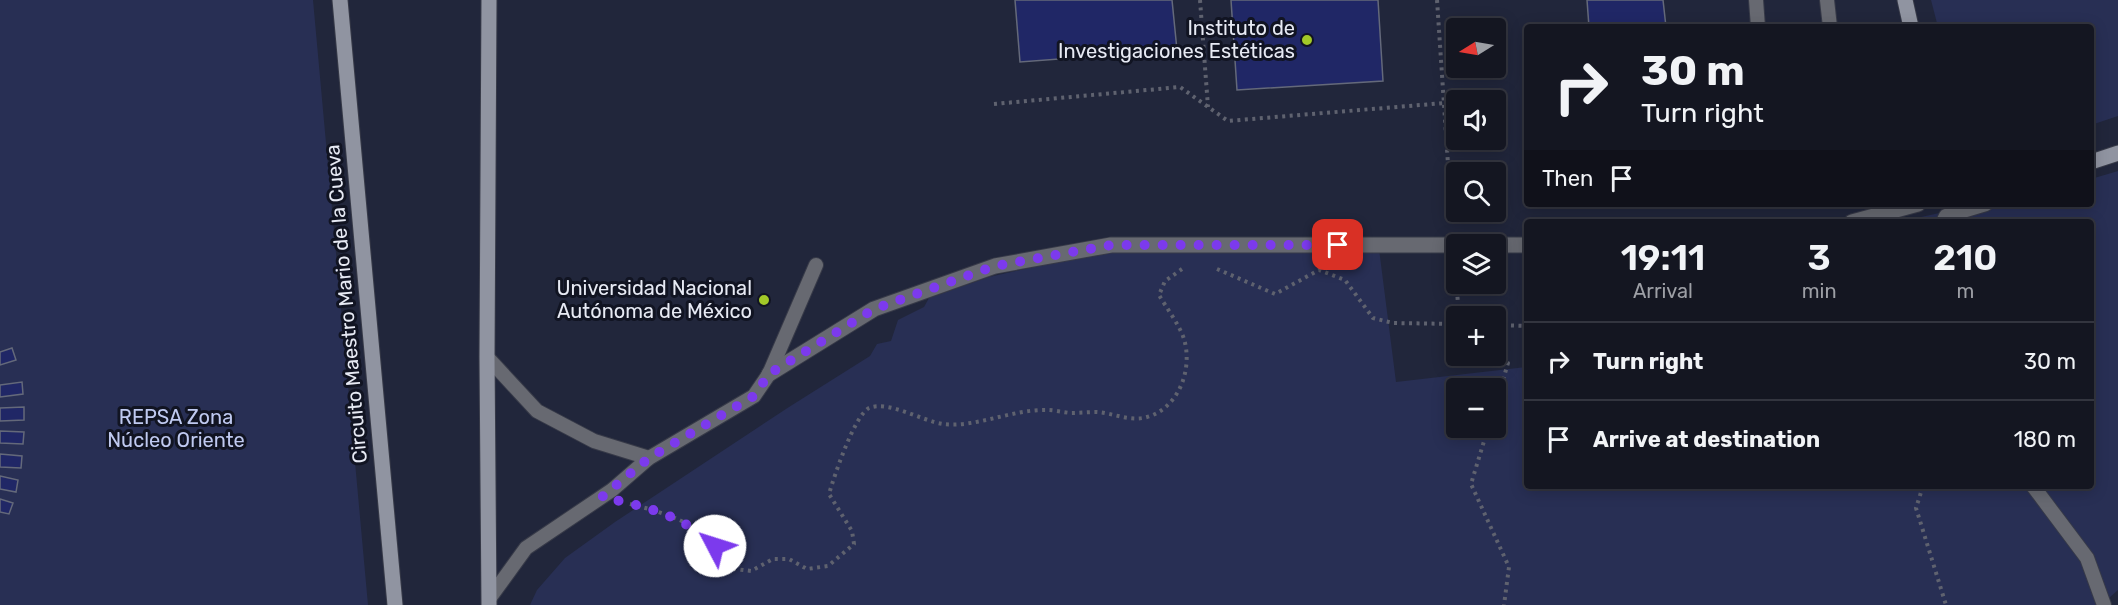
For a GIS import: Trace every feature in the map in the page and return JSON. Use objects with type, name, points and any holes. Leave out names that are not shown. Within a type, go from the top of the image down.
[{"type":"street","name":"Circuito Maestro Mario de la Cueva","points":[[340,0],[396,603]]},
{"type":"street","points":[[489,0],[487,357],[489,602]]},
{"type":"street","points":[[1905,0],[1910,24]]},
{"type":"street","points":[[2094,161],[2118,153]]},
{"type":"street","points":[[1863,219],[1907,207]]},
{"type":"street","points":[[1506,245],[1524,244]]},
{"type":"street","points":[[769,374],[874,309],[995,266],[1111,245],[1446,245]]},
{"type":"lane","points":[[1756,0],[1758,24]]},
{"type":"lane","points":[[1827,0],[1830,24]]},
{"type":"lane","points":[[1944,219],[1946,216],[1976,207]]},
{"type":"lane","points":[[489,602],[526,548],[602,497],[649,458],[754,396],[769,374],[816,265]]},
{"type":"lane","points":[[487,357],[537,411],[594,441],[649,458]]},
{"type":"lane","points":[[2035,489],[2087,558],[2104,605]]},
{"type":"path","points":[[1200,0],[1208,108]]},
{"type":"path","points":[[1437,0],[1454,234]]},
{"type":"path","points":[[994,104],[1180,87],[1228,121],[1444,103]]},
{"type":"path","points":[[602,497],[647,508],[687,523],[715,546],[719,560],[735,569],[751,571],[773,560],[789,559],[807,569],[828,566],[854,544],[852,531],[829,494],[851,436],[866,410],[879,405],[943,424],[960,424],[1011,413],[1047,410],[1071,413],[1099,412],[1119,418],[1146,417],[1166,406],[1180,391],[1185,368],[1184,339],[1159,295],[1165,281],[1185,267]]},
{"type":"path","points":[[1212,267],[1275,294],[1319,270],[1345,280],[1373,318],[1393,323],[1446,324]]},
{"type":"path","points":[[1506,325],[1524,326]]},
{"type":"path","points":[[1504,378],[1508,363],[1506,361]]},
{"type":"path","points":[[1485,438],[1471,484],[1509,567],[1504,605]]},
{"type":"path","points":[[1922,489],[1916,508],[1946,605]]},
{"type":"shaded area","name":"Universidad Nacional Autónoma de México","points":[[0,0],[2118,0],[2118,605],[0,605]]},
{"type":"green space","name":"REPSA Zona Núcleo Oriente","points":[[0,0],[313,0],[368,605],[0,605]]},
{"type":"green space","points":[[1931,0],[2118,0],[2118,116],[2094,124],[2094,24],[1937,24]]},
{"type":"green space","points":[[2118,171],[2118,590],[2101,605],[530,605],[537,590],[565,558],[615,522],[870,356],[877,344],[891,341],[898,320],[924,307],[929,298],[989,277],[1113,249],[1379,249],[1396,382],[1524,367],[1524,489],[2094,489],[2094,219],[1912,219],[1967,207],[2094,207],[2094,178]]},
{"type":"building","points":[[1015,0],[1172,0],[1177,50],[1020,62]]},
{"type":"building","name":"Instituto de Investigaciones Estéticas","points":[[1231,0],[1378,0],[1383,81],[1237,90]]},
{"type":"building","points":[[1587,0],[1663,0],[1666,24],[1589,24]]},
{"type":"building","points":[[12,348],[16,360],[0,365],[0,352]]},
{"type":"building","points":[[22,382],[23,394],[0,397],[0,385]]},
{"type":"building","points":[[24,407],[24,420],[0,421],[0,408]]},
{"type":"building","points":[[0,431],[24,432],[23,444],[0,443]]},
{"type":"building","points":[[0,454],[22,456],[21,468],[0,467]]},
{"type":"building","points":[[0,476],[18,480],[16,492],[0,489]]},
{"type":"building","points":[[0,499],[13,503],[9,514],[0,512]]},
{"type":"place","name":"Instituto de Investigaciones Estéticas","points":[[1307,40]]},
{"type":"place","name":"Universidad Nacional Autónoma de México","points":[[764,300]]},
{"type":"route","points":[[715,546],[687,523],[647,508],[602,497],[649,458],[754,396],[769,374],[874,309],[995,266],[1111,245],[1338,245]]}]
